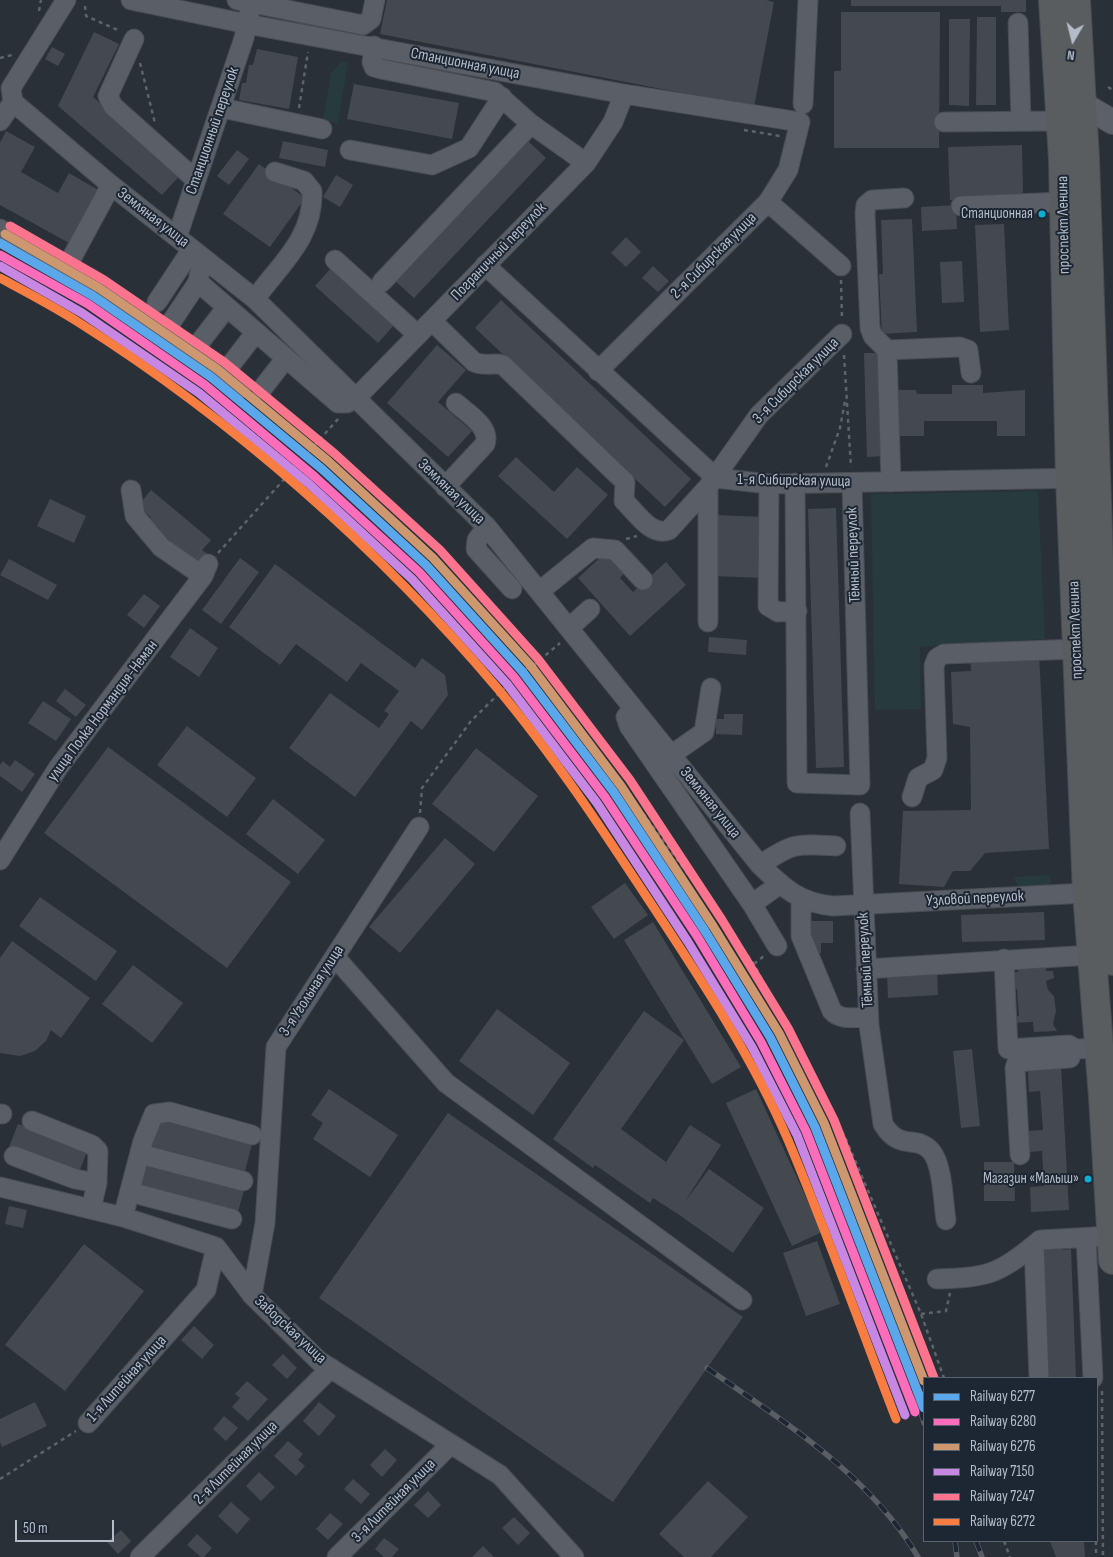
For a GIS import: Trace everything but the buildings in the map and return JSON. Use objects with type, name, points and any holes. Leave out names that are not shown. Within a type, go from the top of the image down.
[{"type":"highway","name":"проспект Ленина","points":[[1053,0],[1071,99],[1061,121],[1064,202],[1083,478],[1095,570],[1112,913],[1102,958]]},
{"type":"highway","name":"проспект Ленина","points":[[1076,0],[1071,99],[1083,478]]},
{"type":"highway","name":"проспект Ленина","points":[[1095,570],[1077,649],[1087,893],[1102,958],[1104,1031],[1103,1245]]},
{"type":"main road","points":[[1071,99],[1113,122]]},
{"type":"street","points":[[38,46],[50,14],[49,0]]},
{"type":"street","points":[[0,121],[8,90],[66,0]]},
{"type":"street","name":"Станционная улица","points":[[131,0],[247,24],[374,46],[624,94],[800,122]]},
{"type":"street","points":[[247,1],[364,25],[371,19],[375,0]]},
{"type":"street","points":[[803,104],[808,0]]},
{"type":"street","name":"Станционный переулок","points":[[177,237],[222,108],[247,24],[247,1]]},
{"type":"street","points":[[1018,22],[1021,121]]},
{"type":"street","points":[[134,39],[108,96],[113,106],[196,180]]},
{"type":"street","points":[[374,46],[372,62],[374,67],[495,92],[531,124],[586,163]]},
{"type":"street","name":"Земляная улица","points":[[8,90],[111,185],[255,299],[487,526],[540,591],[567,633],[671,755],[760,865],[801,900],[818,905],[863,905]]},
{"type":"street","name":"Пограничный переулок","points":[[356,398],[586,163],[613,122],[624,94]]},
{"type":"street","points":[[350,150],[432,165],[470,148],[502,98]]},
{"type":"street","points":[[222,108],[322,129]]},
{"type":"street","points":[[944,122],[1061,121]]},
{"type":"street","name":"2-я Сибирская улица","points":[[598,371],[768,202],[788,170],[800,122]]},
{"type":"street","points":[[382,282],[531,124]]},
{"type":"street","points":[[255,299],[303,237],[310,217],[312,191],[304,181],[275,172]]},
{"type":"street","points":[[70,261],[111,185]]},
{"type":"street","points":[[891,482],[887,350],[873,336],[870,328],[865,212],[866,205],[872,200],[904,198]]},
{"type":"street","points":[[768,202],[841,266]]},
{"type":"street","points":[[961,206],[1064,202]]},
{"type":"street","points":[[0,229],[126,305],[240,388]]},
{"type":"street","points":[[157,302],[192,248]]},
{"type":"street","points":[[335,260],[418,335]]},
{"type":"street","points":[[172,321],[198,282],[200,271],[207,261]]},
{"type":"street","name":"1-я Сибирская улица","points":[[485,265],[712,482],[795,484],[1083,478]]},
{"type":"street","points":[[198,282],[338,403],[347,403],[356,398]]},
{"type":"street","points":[[200,342],[227,307]]},
{"type":"street","name":"3-я Сибирская улица","points":[[432,320],[474,362],[483,366],[497,363],[510,371],[625,482],[624,501],[655,532],[662,533],[669,530],[712,482],[759,415],[842,334]]},
{"type":"street","points":[[229,367],[256,332]]},
{"type":"street","points":[[887,350],[960,347],[968,350],[971,373]]},
{"type":"street","points":[[262,389],[286,358]]},
{"type":"street","points":[[445,487],[485,444],[487,437],[485,430],[456,403]]},
{"type":"street","points":[[708,622],[712,482]]},
{"type":"street","name":"Тёмный переулок","points":[[797,611],[797,783],[860,785],[852,483]]},
{"type":"street","points":[[768,484],[768,606],[778,612],[797,611],[795,484]]},
{"type":"street","points":[[131,490],[136,516],[161,547],[206,570]]},
{"type":"street","points":[[487,526],[477,540],[476,549],[512,589]]},
{"type":"street","points":[[540,591],[593,548],[615,550],[643,580]]},
{"type":"street","name":"улица Полка Нормандия-Неман","points":[[0,860],[58,768],[206,570]]},
{"type":"street","points":[[567,633],[590,609]]},
{"type":"street","points":[[912,797],[918,778],[932,770],[937,758],[934,666],[937,658],[944,654],[1077,649]]},
{"type":"street","points":[[671,755],[704,732],[712,688]]},
{"type":"street","points":[[632,709],[626,717],[629,726],[752,904],[777,946]]},
{"type":"street","name":"Тёмный переулок","points":[[860,813],[868,1017],[883,1124],[890,1135],[897,1140],[921,1145],[930,1150],[935,1156],[939,1170],[946,1220]]},
{"type":"street","name":"3-я Угольная улица","points":[[252,1295],[265,1223],[276,1047],[419,827]]},
{"type":"street","points":[[760,865],[784,849],[799,844],[836,846]]},
{"type":"street","points":[[752,904],[780,884]]},
{"type":"street","name":"Узловой переулок","points":[[863,905],[1087,893]]},
{"type":"street","points":[[801,900],[801,936],[832,1011],[836,1016],[845,1018],[868,1017]]},
{"type":"street","points":[[335,957],[446,1083],[742,1300]]},
{"type":"street","points":[[866,969],[1004,960],[1102,958]]},
{"type":"street","points":[[1004,960],[1008,1049],[1069,1045],[1076,1049],[1104,1031]]},
{"type":"street","points":[[1020,1155],[1014,1068],[1017,1062],[1023,1060],[1070,1058],[1069,1045]]},
{"type":"street","points":[[124,1218],[140,1154],[154,1114],[170,1112],[252,1135]]},
{"type":"street","points":[[32,1120],[92,1145],[98,1151],[97,1183],[91,1209]]},
{"type":"street","points":[[140,1154],[243,1182]]},
{"type":"street","points":[[14,1156],[75,1179],[97,1183]]},
{"type":"street","points":[[0,1187],[124,1218],[216,1247]]},
{"type":"street","points":[[130,1192],[232,1219]]},
{"type":"street","points":[[937,1279],[965,1278],[1002,1269],[1040,1240],[1103,1245],[1097,1377]]},
{"type":"street","points":[[1034,1244],[1039,1377]]},
{"type":"street","name":"Заводская улица","points":[[216,1247],[252,1295],[319,1360],[500,1475],[569,1555]]},
{"type":"street","name":"1-я Литейная улица","points":[[88,1424],[206,1290],[216,1247]]},
{"type":"street","name":"2-я Литейная улица","points":[[140,1557],[332,1368]]},
{"type":"street","name":"3-я Литейная улица","points":[[336,1557],[451,1444]]},
{"type":"path","points":[[296,124],[308,50]]},
{"type":"path","points":[[1108,87],[1113,90]]},
{"type":"path","name":"Тёмный переулок","points":[[841,266],[842,334],[852,483]]},
{"type":"path","points":[[826,464],[840,428],[846,397]]},
{"type":"path","points":[[206,570],[332,426]]},
{"type":"path","points":[[419,827],[422,788],[471,720],[522,671],[534,665],[567,633]]},
{"type":"path","points":[[534,665],[754,964],[845,1137],[921,1314],[944,1377]]},
{"type":"path","points":[[921,1314],[946,1311],[952,1287],[965,1278]]},
{"type":"path","points":[[1098,1413],[1103,1557]]},
{"type":"path","name":"1-я Литейная улица","points":[[0,1479],[88,1424]]},
{"type":"path","points":[[1004,1542],[1010,1557]]},
{"type":"path","points":[[1096,1542],[1096,1557]]},
{"type":"green space","points":[[341,62],[348,63],[338,123],[323,120],[331,73]]},
{"type":"green space","points":[[1038,491],[1045,639],[920,647],[921,709],[875,710],[871,494]]},
{"type":"green space","points":[[1049,876],[1051,882],[1045,887],[1018,888],[1014,877]]},
{"type":"railway","points":[[909,1367],[923,1419]]},
{"type":"railway","points":[[707,1368],[795,1430],[850,1475],[898,1527],[918,1557]]},
{"type":"railway","points":[[955,1542],[957,1557]]},
{"type":"railway","points":[[976,1542],[982,1557]]},
{"type":"rail line","name":"7247","points":[[10,226],[104,280],[224,362],[335,454],[440,550],[538,659],[630,780],[722,920],[788,1028],[834,1120],[934,1377]]},
{"type":"rail line","name":"6276","points":[[5,234],[99,288],[217,369],[328,461],[433,558],[530,665],[621,786],[713,926],[779,1033],[824,1123],[923,1378]]},
{"type":"rail line","name":"6277","points":[[0,243],[93,296],[211,377],[322,469],[426,565],[522,671],[613,791],[705,931],[770,1037],[815,1127],[923,1405]]},
{"type":"rail line","name":"6280","points":[[0,255],[88,304],[205,385],[315,477],[419,572],[514,677],[605,797],[697,936],[761,1042],[806,1131],[915,1412]]},
{"type":"rail line","name":"7150","points":[[0,266],[82,313],[199,393],[309,484],[412,579],[507,684],[597,803],[688,942],[752,1047],[797,1135],[905,1415]]},
{"type":"rail line","name":"6272","points":[[0,278],[69,316],[136,360],[248,444],[354,537],[404,586],[452,637],[519,714],[577,793],[632,875],[742,1048],[788,1140],[830,1244],[896,1419]]},
{"type":"place","name":"Станционная","points":[[1042,214]]},
{"type":"place","name":"Магазин «Малыш»","points":[[1088,1179]]}]
